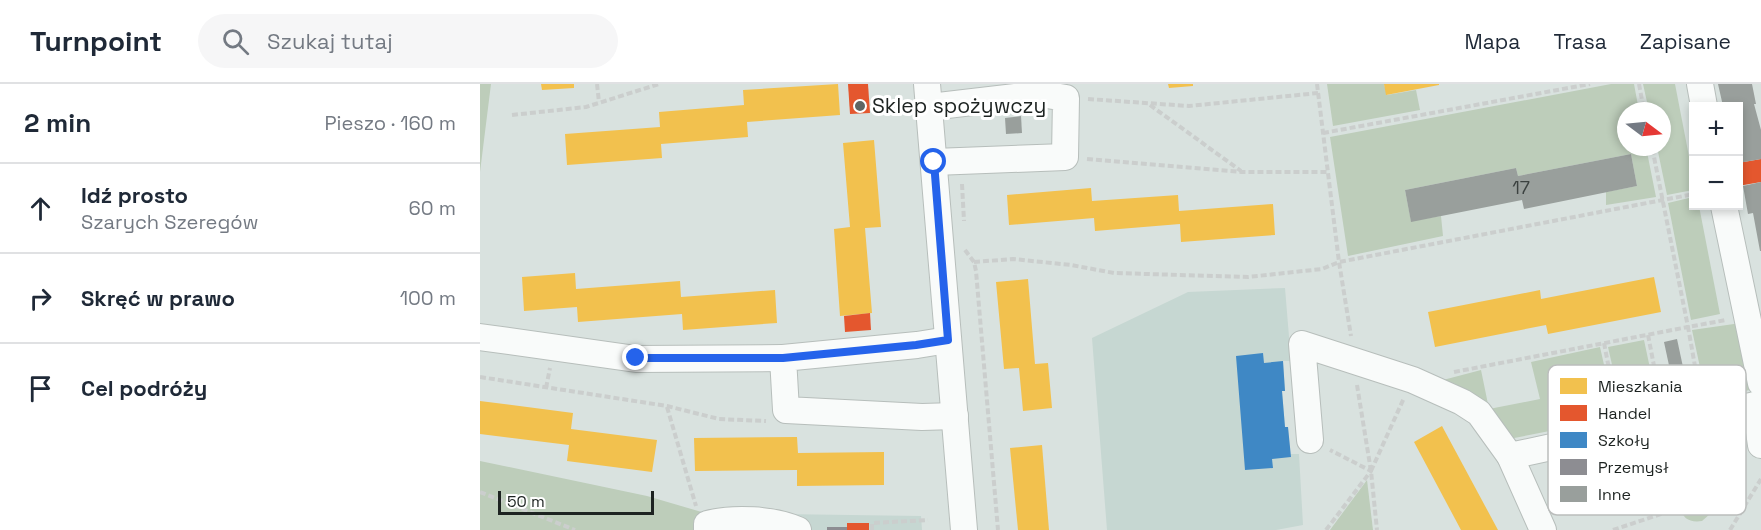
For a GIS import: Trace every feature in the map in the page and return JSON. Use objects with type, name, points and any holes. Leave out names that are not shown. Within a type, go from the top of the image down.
[{"type":"street","points":[[1700,84],[1703,102]]},
{"type":"street","points":[[934,162],[1065,157],[1066,98],[1040,94],[929,95],[934,162],[948,340],[964,530]]},
{"type":"street","points":[[1725,210],[1747,316],[1759,398],[1761,445]]},
{"type":"street","points":[[480,337],[636,358],[783,358],[948,340]]},
{"type":"street","points":[[1310,440],[1302,344],[1413,380],[1462,402],[1479,413],[1510,456],[1543,530]]},
{"type":"street","points":[[783,358],[786,410],[922,417],[955,416]]},
{"type":"street","points":[[1510,456],[1548,448]]},
{"type":"street","points":[[707,527],[723,520],[783,523],[798,530]]},
{"type":"path","points":[[597,84],[599,102]]},
{"type":"path","points":[[512,115],[586,107],[659,84]]},
{"type":"path","points":[[1317,84],[1339,262],[1356,360],[1355,371],[1371,471],[1377,530]]},
{"type":"path","points":[[1323,133],[1590,84]]},
{"type":"path","points":[[1639,84],[1642,102]]},
{"type":"path","points":[[1066,98],[1189,106],[1318,93]]},
{"type":"path","points":[[1148,104],[1241,172]]},
{"type":"path","points":[[1654,156],[1695,365]]},
{"type":"path","points":[[1065,157],[1241,172],[1328,172]]},
{"type":"path","points":[[961,161],[964,229]]},
{"type":"path","points":[[974,262],[1013,259],[1071,265],[1114,273],[1248,277],[1322,269],[1339,262],[1689,195]]},
{"type":"path","points":[[964,241],[965,252],[974,262],[977,283],[998,530]]},
{"type":"path","points":[[1326,530],[1371,471],[1413,380],[1747,316]]},
{"type":"path","points":[[1648,335],[1654,365]]},
{"type":"path","points":[[1604,343],[1609,365]]},
{"type":"path","points":[[480,378],[667,406],[719,419],[768,422]]},
{"type":"path","points":[[667,406],[698,514],[707,527]]},
{"type":"path","points":[[1310,440],[1371,471]]},
{"type":"path","points":[[1746,504],[1761,479]]},
{"type":"path","points":[[480,492],[575,530]]},
{"type":"path","points":[[1613,530],[1658,515]]},
{"type":"path","points":[[1730,530],[1739,515]]},
{"type":"path","points":[[872,530],[872,523],[927,520]]},
{"type":"shaded area","points":[[1285,288],[1291,361],[1283,361],[1285,391],[1282,391],[1290,454],[1299,454],[1303,525],[1276,530],[1107,530],[1092,338],[1188,292]]},
{"type":"shaded area","points":[[705,513],[921,516],[922,530],[705,530]]},
{"type":"green space","points":[[480,84],[491,84],[480,172]]},
{"type":"green space","points":[[1327,84],[1384,84],[1387,95],[1416,90],[1420,110],[1333,126]]},
{"type":"green space","points":[[1611,84],[1634,84],[1637,102],[1617,102],[1617,156],[1621,156],[1518,176],[1516,168],[1405,190],[1411,221],[1441,216],[1443,236],[1348,256],[1330,137]]},
{"type":"green space","points":[[1643,84],[1675,84],[1689,156],[1689,191],[1667,195],[1659,156],[1671,156],[1671,102],[1647,102]]},
{"type":"green space","points":[[1631,156],[1648,156],[1656,197],[1606,205],[1606,192],[1637,186]]},
{"type":"green space","points":[[1689,198],[1689,210],[1700,210],[1720,314],[1691,320],[1668,203]]},
{"type":"green space","points":[[1741,323],[1754,389],[1746,391],[1746,365],[1700,365],[1692,330]]},
{"type":"green space","points":[[1644,340],[1649,365],[1612,365],[1608,347]]},
{"type":"green space","points":[[1600,347],[1604,365],[1548,365],[1548,431],[1509,439],[1443,380],[1481,370],[1489,409],[1540,399],[1531,362]]},
{"type":"green space","points":[[480,461],[647,496],[705,513],[705,530],[480,530]]},
{"type":"green space","points":[[1367,480],[1373,530],[1330,530]]},
{"type":"green space","points":[[1709,515],[1702,521],[1693,521],[1684,516]]},
{"type":"building: Mieszkania","points":[[541,84],[574,84],[574,88],[542,90]]},
{"type":"building: Mieszkania","points":[[838,84],[840,115],[747,122],[748,137],[661,144],[662,158],[567,165],[565,134],[660,127],[659,112],[744,105],[743,90]]},
{"type":"building: Mieszkania","points":[[1168,84],[1193,84],[1193,86],[1169,88]]},
{"type":"building: Mieszkania","points":[[1384,84],[1439,84],[1439,85],[1386,95]]},
{"type":"building: Mieszkania","points":[[874,140],[881,227],[865,228],[872,313],[840,316],[834,229],[850,227],[843,143]]},
{"type":"building: Mieszkania","points":[[1091,188],[1092,201],[1178,195],[1179,211],[1273,204],[1275,235],[1181,242],[1180,224],[1095,231],[1094,218],[1009,225],[1007,195]]},
{"type":"building: Mieszkania","points":[[575,273],[576,289],[680,281],[681,297],[775,290],[777,323],[683,330],[682,314],[578,322],[577,307],[524,311],[522,277]]},
{"type":"building: Mieszkania","points":[[1654,277],[1661,312],[1548,334],[1546,325],[1435,347],[1428,312],[1540,290],[1541,299]]},
{"type":"building: Mieszkania","points":[[1028,279],[1035,364],[1048,363],[1052,408],[1023,411],[1019,368],[1004,369],[996,282]]},
{"type":"building: Mieszkania","points":[[480,401],[573,413],[571,429],[657,440],[652,472],[567,461],[569,445],[480,434]]},
{"type":"building: Mieszkania","points":[[1442,426],[1498,530],[1461,530],[1414,442]]},
{"type":"building: Mieszkania","points":[[797,437],[798,453],[884,452],[884,485],[797,486],[797,470],[695,471],[694,438]]},
{"type":"building: Mieszkania","points":[[1042,445],[1049,530],[1018,530],[1010,448]]},
{"type":"building: Handel","points":[[848,84],[868,84],[870,113],[850,114]]},
{"type":"building: Handel","points":[[1761,159],[1761,182],[1743,185],[1743,162]]},
{"type":"building: Handel","points":[[870,313],[871,330],[845,332],[844,316]]},
{"type":"building: Handel","points":[[847,523],[869,523],[869,530],[847,530]]},
{"type":"building: Szkoły","points":[[1263,353],[1264,363],[1283,361],[1285,391],[1282,391],[1285,427],[1288,427],[1291,457],[1272,459],[1273,468],[1245,470],[1236,356]]},
{"type":"building: Przemysł","points":[[827,527],[847,527],[847,530],[827,530]]},
{"type":"building: Inne","points":[[1718,84],[1752,84],[1756,104],[1754,104],[1761,130],[1761,159],[1743,162],[1743,102],[1722,102]]},
{"type":"building: Inne","points":[[1021,116],[1022,133],[1006,134],[1005,118]]},
{"type":"building: Inne","points":[[1621,156],[1631,156],[1637,186],[1524,209],[1522,200],[1411,222],[1405,190],[1516,168],[1518,176]]},
{"type":"building: Inne","points":[[1761,182],[1761,251],[1753,213],[1748,214],[1743,186]]},
{"type":"building: Inne","points":[[1677,339],[1683,365],[1669,365],[1664,342]]},
{"type":"place","name":"Sklep spożywczy","points":[[860,106]]},
{"type":"route","points":[[636,358],[783,358],[948,340],[934,162]]}]
